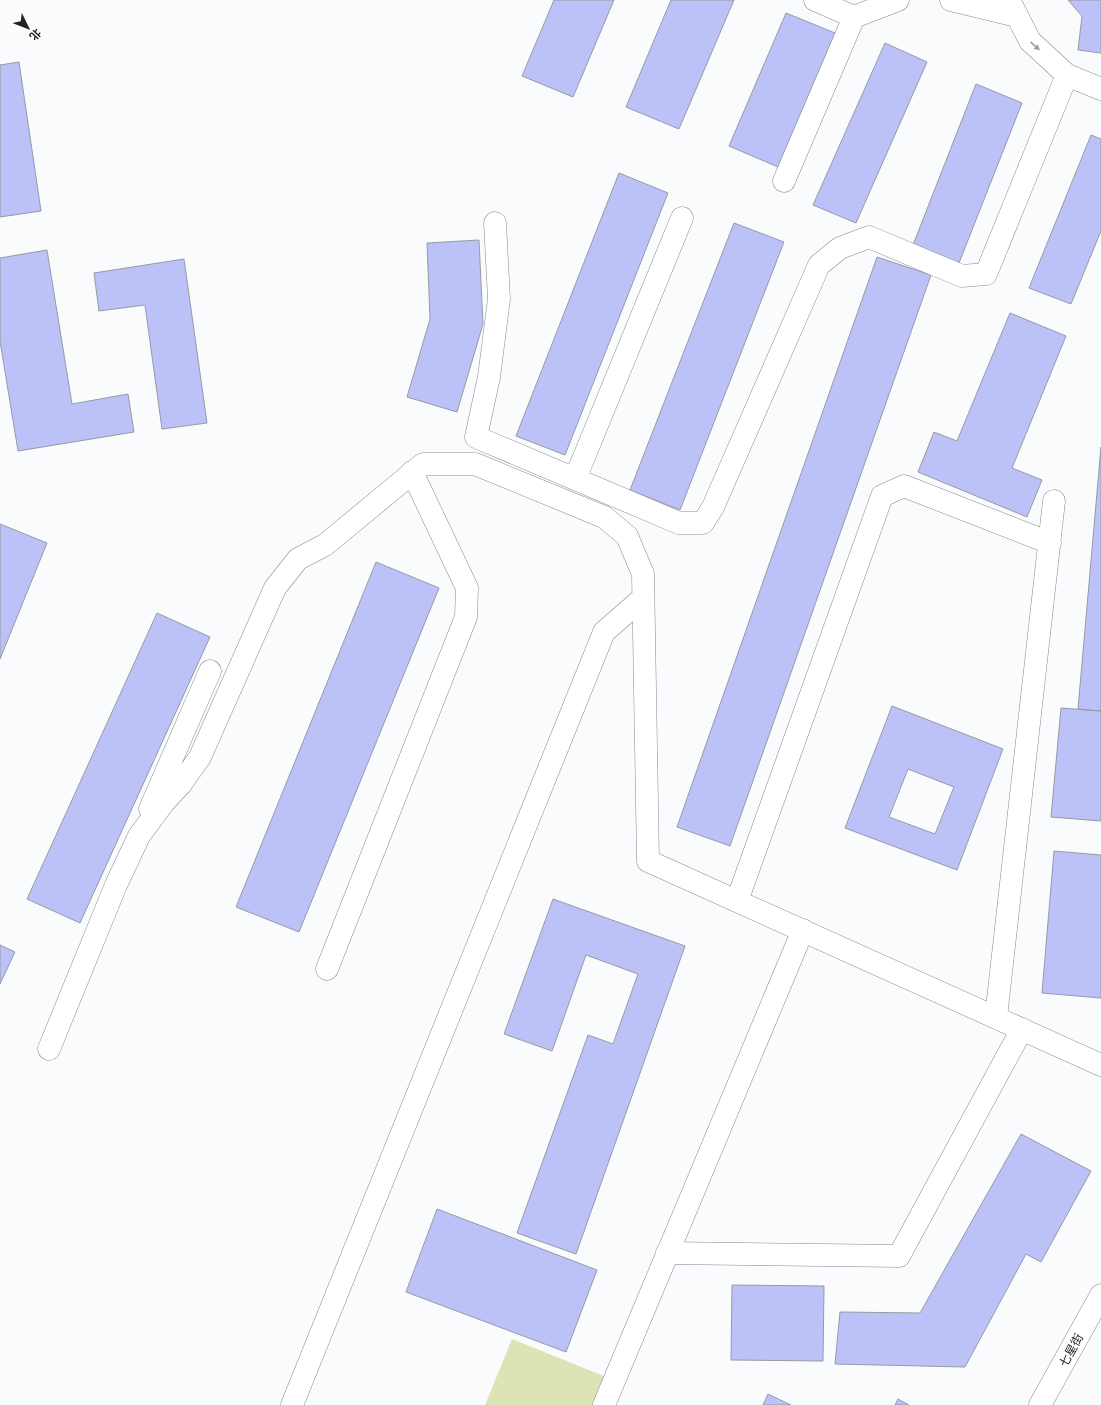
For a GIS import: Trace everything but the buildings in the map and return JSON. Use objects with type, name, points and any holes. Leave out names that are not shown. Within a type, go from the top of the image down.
[{"type":"street","points":[[815,0],[854,17],[898,0]]},
{"type":"street","points":[[951,0],[1013,8],[1030,42],[1067,75],[1101,88]]},
{"type":"street","points":[[784,181],[854,17]]},
{"type":"street","points":[[495,223],[500,299],[489,377],[476,437],[679,523],[702,523],[713,507],[820,265],[840,248],[869,237],[962,276],[986,274],[1067,75]]},
{"type":"street","points":[[575,479],[682,218]]},
{"type":"street","points":[[139,836],[164,802],[181,784],[200,758],[275,588],[298,558],[325,545],[423,464],[475,464],[604,517],[627,536],[643,574],[648,861],[1101,1065]]},
{"type":"street","points":[[327,969],[466,617],[467,588],[412,472]]},
{"type":"street","points":[[737,901],[882,496],[904,486],[1050,543]]},
{"type":"street","points":[[996,1017],[1054,501]]},
{"type":"street","points":[[292,1405],[604,632],[643,598]]},
{"type":"street","points":[[49,1049],[116,885],[139,836],[210,671]]},
{"type":"street","points":[[604,1405],[803,930]]},
{"type":"street","points":[[668,1253],[899,1256],[1022,1029]]},
{"type":"street","name":"七星街","points":[[1040,1405],[1101,1295]]},
{"type":"green space","points":[[512,1339],[606,1377],[594,1405],[485,1405]]}]
